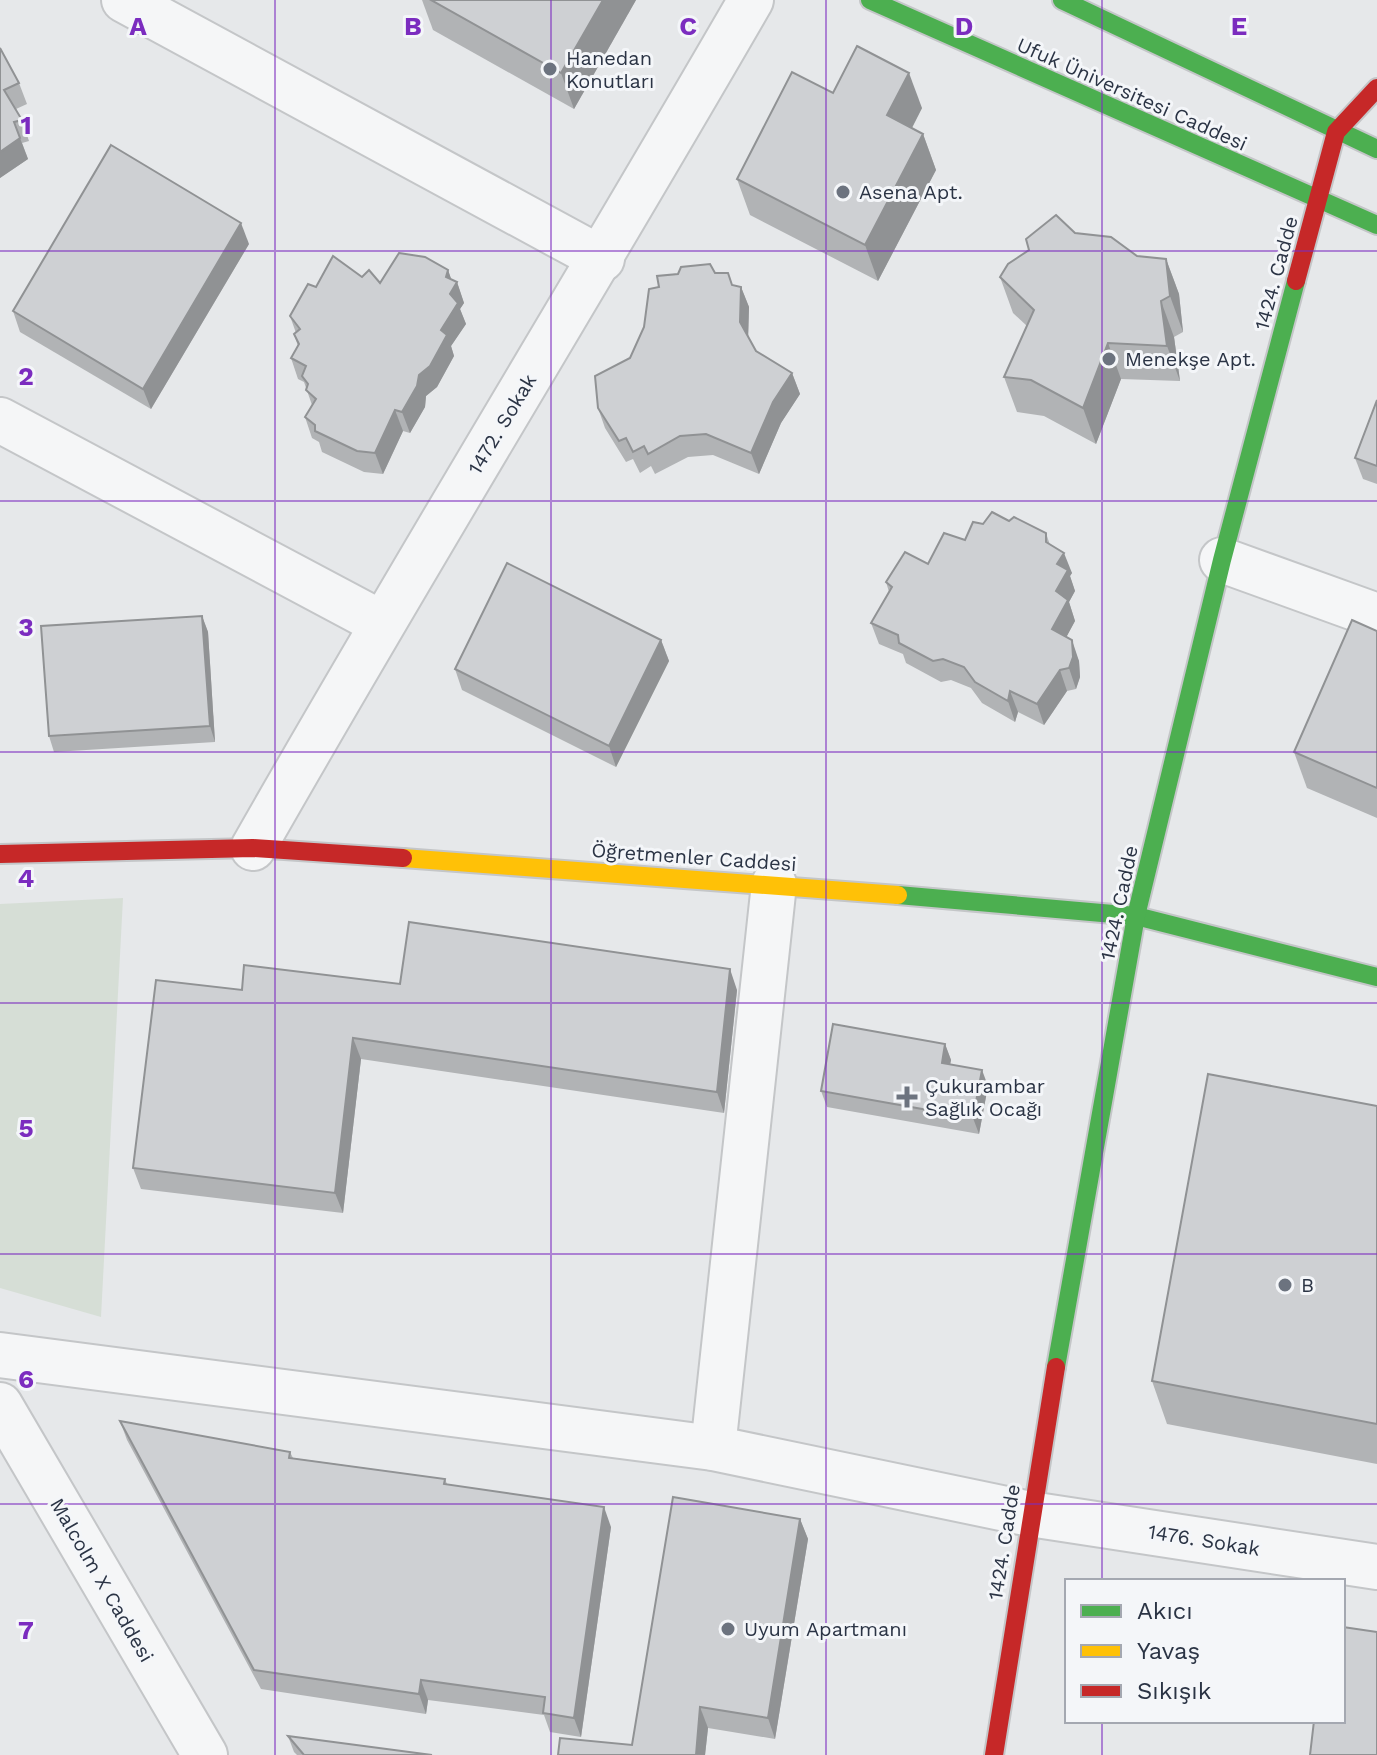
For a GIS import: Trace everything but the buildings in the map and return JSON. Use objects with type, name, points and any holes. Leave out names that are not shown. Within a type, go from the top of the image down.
[{"type":"street","points":[[124,0],[602,259]]},
{"type":"street","name":"1472. Sokak","points":[[253,848],[381,623],[602,259],[751,0]]},
{"type":"street","name":"Ufuk Üniversitesi Caddesi","points":[[870,0],[1377,225]]},
{"type":"street","points":[[1062,0],[1377,149]]},
{"type":"street","name":"1424. Cadde","points":[[994,1755],[1030,1514],[1136,916],[1222,560],[1336,132],[1377,88]]},
{"type":"street","points":[[0,420],[381,623]]},
{"type":"street","points":[[1222,560],[1377,616]]},
{"type":"street","name":"Öğretmenler Caddesi","points":[[0,854],[253,848],[774,884],[1136,916],[1377,977]]},
{"type":"street","points":[[713,1448],[774,884]]},
{"type":"street","name":"1476. Sokak","points":[[0,1355],[713,1448],[1030,1514],[1377,1567]]},
{"type":"street","name":"Malcolm X Caddesi","points":[[0,1405],[205,1755]]},
{"type":"shaded area","points":[[123,898],[101,1317],[0,1288],[0,904]]},
{"type":"traffic: fast","points":[[870,0],[1377,225]]},
{"type":"traffic: fast","points":[[1062,0],[1377,149]]},
{"type":"traffic: fast","points":[[1056,1367],[1136,916],[1222,560],[1296,281]]},
{"type":"traffic: fast","points":[[898,895],[1136,916],[1377,977]]},
{"type":"traffic: slow","points":[[403,858],[898,895]]},
{"type":"traffic: jam","points":[[1296,281],[1336,132],[1377,88]]},
{"type":"traffic: jam","points":[[0,854],[253,848],[403,858]]},
{"type":"traffic: jam","points":[[994,1755],[1056,1367]]},
{"type":"place","name":"Hanedan Konutları","points":[[550,69]]},
{"type":"place","name":"Asena Apt.","points":[[843,192]]},
{"type":"place","name":"Menekşe Apt.","points":[[1109,359]]},
{"type":"place","name":"Çukurambar Sağlık Ocağı","points":[[907,1097]]},
{"type":"place","name":"B","points":[[1285,1285]]},
{"type":"place","name":"Uyum Apartmanı","points":[[728,1629]]}]
